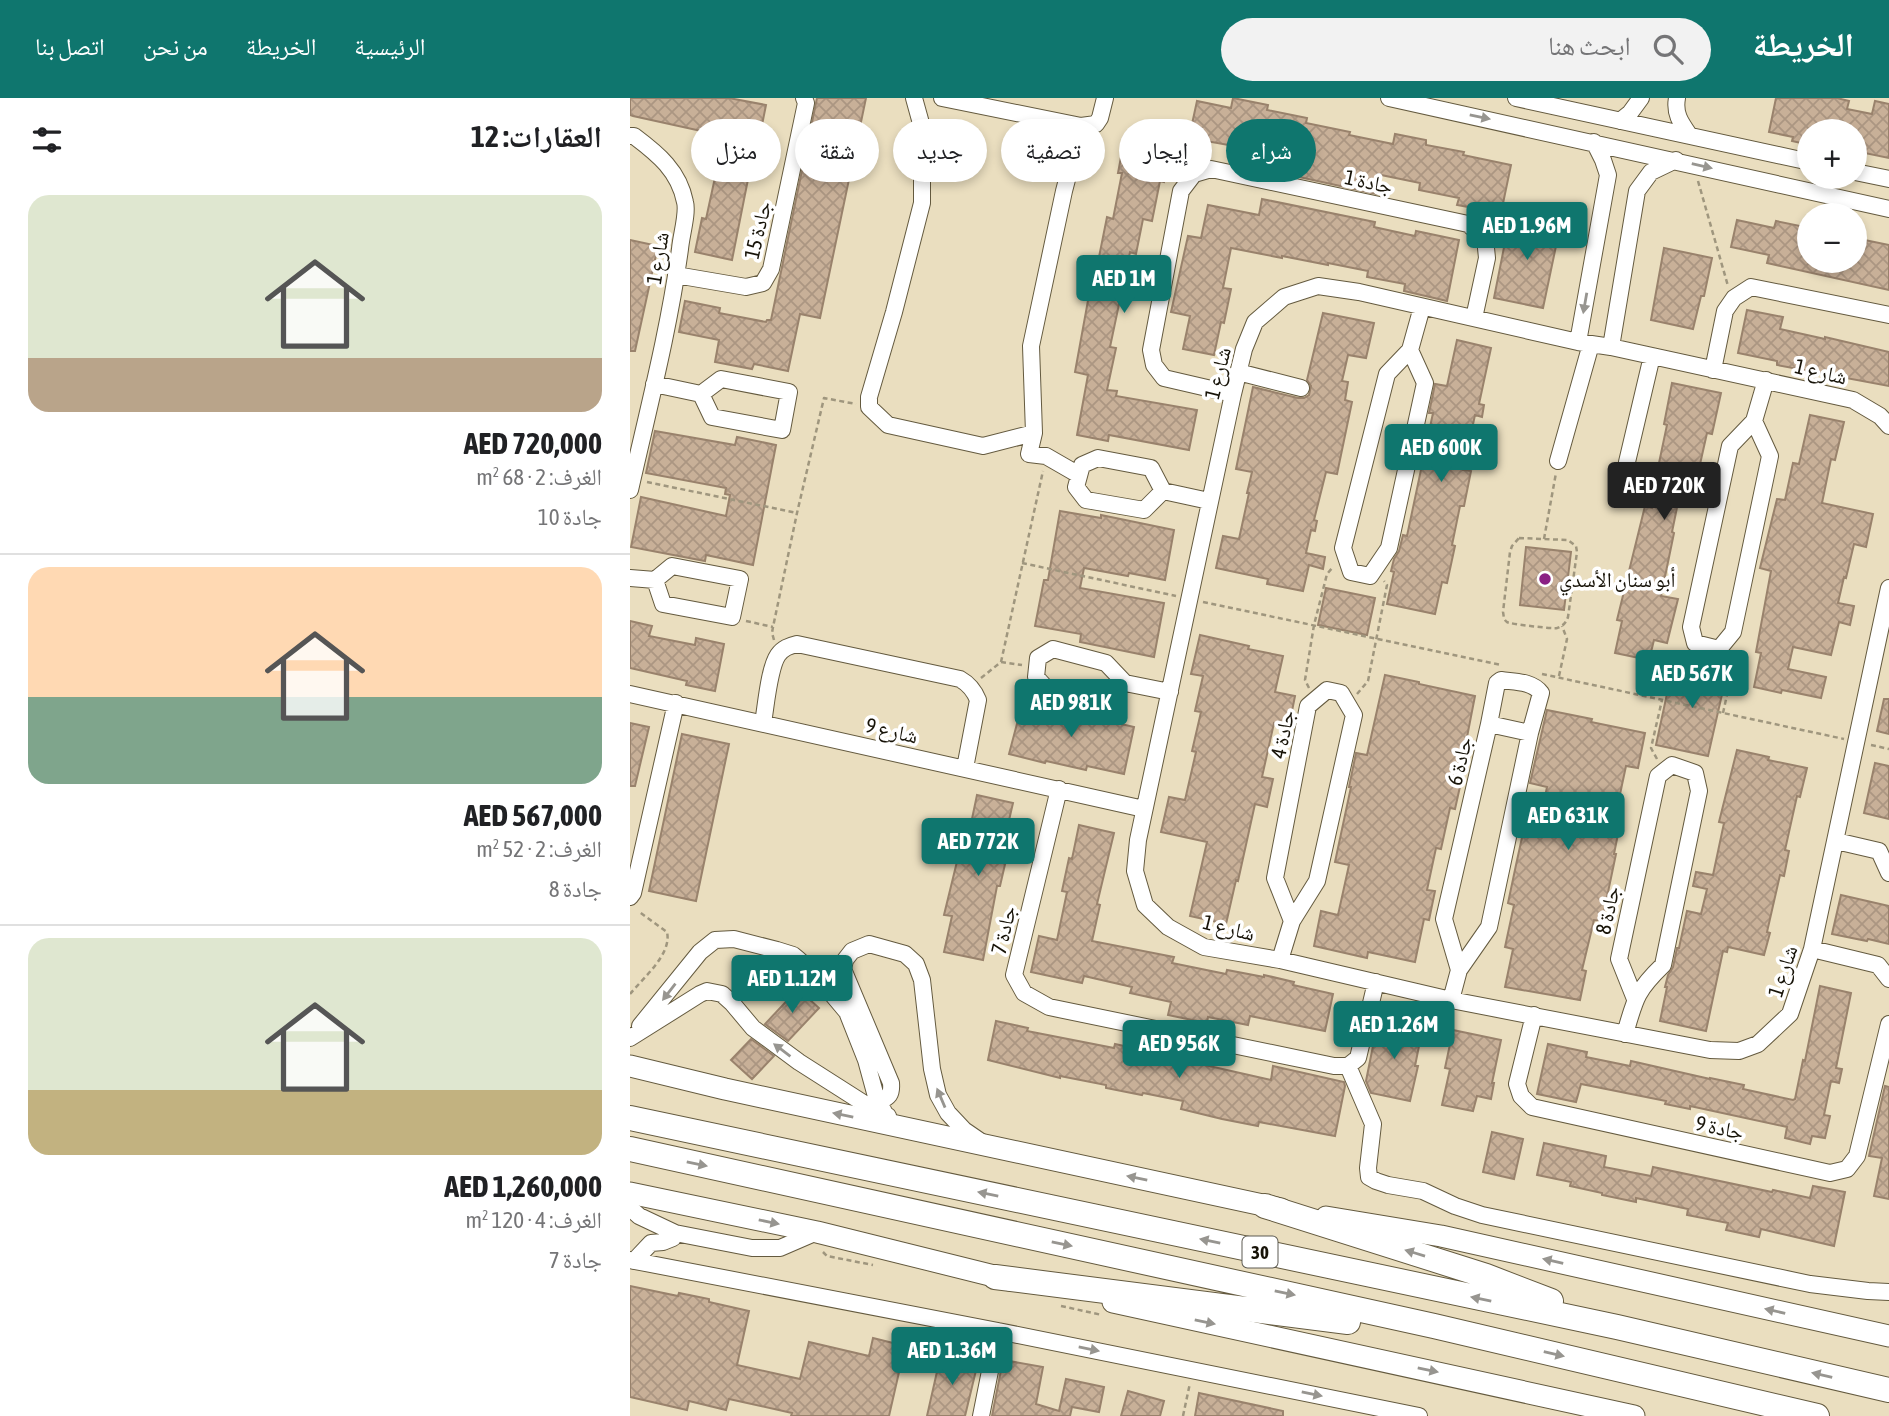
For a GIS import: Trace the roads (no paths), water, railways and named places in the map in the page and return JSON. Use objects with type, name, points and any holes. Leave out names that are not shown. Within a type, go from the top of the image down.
[{"type":"highway","name":"30","points":[[630,1118],[1617,1327],[1889,1390]]},
{"type":"highway","name":"30","points":[[630,1149],[1434,1326],[1816,1416]]},
{"type":"highway","points":[[1265,1206],[1486,1276],[1617,1327]]},
{"type":"highway","points":[[995,1277],[1353,1323],[1434,1326]]},
{"type":"main road","points":[[630,1066],[1265,1206],[1441,1236],[1889,1336]]},
{"type":"main road","points":[[630,1193],[817,1233],[995,1277],[1634,1416]]},
{"type":"street","name":"جادة 15","points":[[676,275],[746,287],[763,283],[771,269],[806,103],[804,98]]},
{"type":"street","points":[[915,98],[922,127],[922,203],[869,397],[869,407],[888,425],[983,446],[1034,433]]},
{"type":"street","points":[[942,98],[1046,119]]},
{"type":"street","points":[[1099,119],[1105,98]]},
{"type":"street","points":[[1389,98],[1888,207]]},
{"type":"street","points":[[1516,98],[1797,159]]},
{"type":"street","points":[[1620,121],[1641,98]]},
{"type":"street","points":[[1677,98],[1678,119],[1690,136]]},
{"type":"street","name":"شارع 1","points":[[630,136],[634,136],[660,156],[677,178],[686,204],[676,275],[631,484]]},
{"type":"street","points":[[1558,461],[1585,343],[1608,175],[1594,142]]},
{"type":"street","points":[[1611,347],[1637,191],[1651,172],[1676,160]]},
{"type":"street","name":"جادة 1","points":[[1233,394],[1164,378],[1152,358],[1151,349],[1181,191],[1194,174],[1211,169],[1468,223],[1485,237],[1487,258],[1474,318]]},
{"type":"street","points":[[1867,174],[1889,179]]},
{"type":"street","points":[[1066,182],[1031,346],[1034,433],[1029,454],[1046,456],[1079,475]]},
{"type":"street","name":"شارع 1","points":[[1889,426],[1880,416],[1853,400],[1359,292],[1318,286],[1284,297],[1255,322],[1238,372],[1138,840],[1135,871],[1145,905],[1168,927],[1204,947],[1280,960],[1451,1000],[1710,1050],[1740,1051],[1758,1044],[1790,1014],[1812,949],[1857,742],[1883,646],[1889,588]]},
{"type":"street","points":[[1713,370],[1726,311],[1732,301],[1751,287],[1889,315]]},
{"type":"street","points":[[1410,350],[1425,383],[1390,548],[1370,576],[1351,572],[1343,548],[1387,374],[1410,350],[1422,307]]},
{"type":"street","points":[[1627,462],[1652,356]]},
{"type":"street","points":[[1238,372],[1301,388]]},
{"type":"street","points":[[654,384],[701,394],[721,379],[789,392],[782,430],[712,416],[701,394]]},
{"type":"street","points":[[1754,421],[1770,456],[1733,632],[1719,649],[1695,643],[1691,627],[1731,446],[1754,421],[1766,380]]},
{"type":"street","points":[[1163,491],[1144,510],[1086,500],[1076,487],[1082,465],[1098,458],[1151,468],[1163,491],[1209,502]]},
{"type":"street","points":[[630,578],[655,580],[672,566],[740,579],[732,617],[663,604],[655,580]]},
{"type":"street","points":[[763,723],[773,663],[785,648],[797,643],[960,679],[975,692],[978,700],[965,768]]},
{"type":"street","points":[[1125,683],[1097,699],[1046,688],[1036,677],[1038,658],[1053,649],[1106,663],[1125,683],[1170,692]]},
{"type":"street","points":[[1451,1000],[1459,970],[1489,927],[1530,733],[1541,694],[1538,688],[1501,680],[1497,682],[1489,724]]},
{"type":"street","name":"جادة 4","points":[[1327,691],[1341,692],[1354,715],[1317,881],[1292,922],[1275,878],[1308,706],[1327,691]]},
{"type":"street","name":"شارع 9","points":[[630,694],[1144,809]]},
{"type":"street","points":[[630,897],[676,703]]},
{"type":"street","name":"جادة 6","points":[[1459,970],[1444,919],[1489,724],[1530,733]]},
{"type":"street","name":"جادة 8","points":[[1672,765],[1695,772],[1699,790],[1663,965],[1644,983],[1635,999],[1619,959],[1658,776],[1672,765]]},
{"type":"street","name":"جادة 7","points":[[1059,789],[1014,975],[1024,993],[1049,1007],[1334,1066],[1348,1066]]},
{"type":"street","points":[[1836,841],[1884,847],[1889,873]]},
{"type":"street","points":[[1280,960],[1292,922]]},
{"type":"street","points":[[630,1038],[700,952],[715,940],[734,939],[777,950],[793,956],[816,975],[847,1012],[866,1060],[874,1093],[882,1108]]},
{"type":"street","points":[[882,1108],[892,1091],[891,1083],[843,969],[845,960],[852,951],[869,944],[905,954],[916,964],[922,980],[932,1069],[938,1095],[948,1113],[981,1144]]},
{"type":"street","points":[[1812,949],[1878,965],[1889,979]]},
{"type":"street","points":[[1376,982],[1358,1059],[1348,1066],[1373,1124],[1367,1168],[1369,1177],[1376,1181],[1423,1191],[1482,1215],[1810,1284],[1889,1292]]},
{"type":"street","points":[[630,1038],[700,993],[707,991],[722,994],[753,1028],[799,1062],[882,1108],[981,1144]]},
{"type":"street","points":[[1625,1034],[1635,999]]},
{"type":"street","name":"جادة 9","points":[[1534,1015],[1517,1084],[1521,1096],[1532,1107],[1830,1173],[1847,1169],[1857,1156],[1889,1024]]},
{"type":"street","points":[[630,1208],[639,1216],[675,1233],[752,1248],[780,1248],[817,1233]]},
{"type":"street","points":[[632,1260],[651,1243],[669,1240],[675,1233]]},
{"type":"street","points":[[632,1260],[1419,1416]]},
{"type":"street","points":[[981,1416],[998,1331]]},
{"type":"place","name":"أبو سنان الأسدي","points":[[1545,579]]}]
